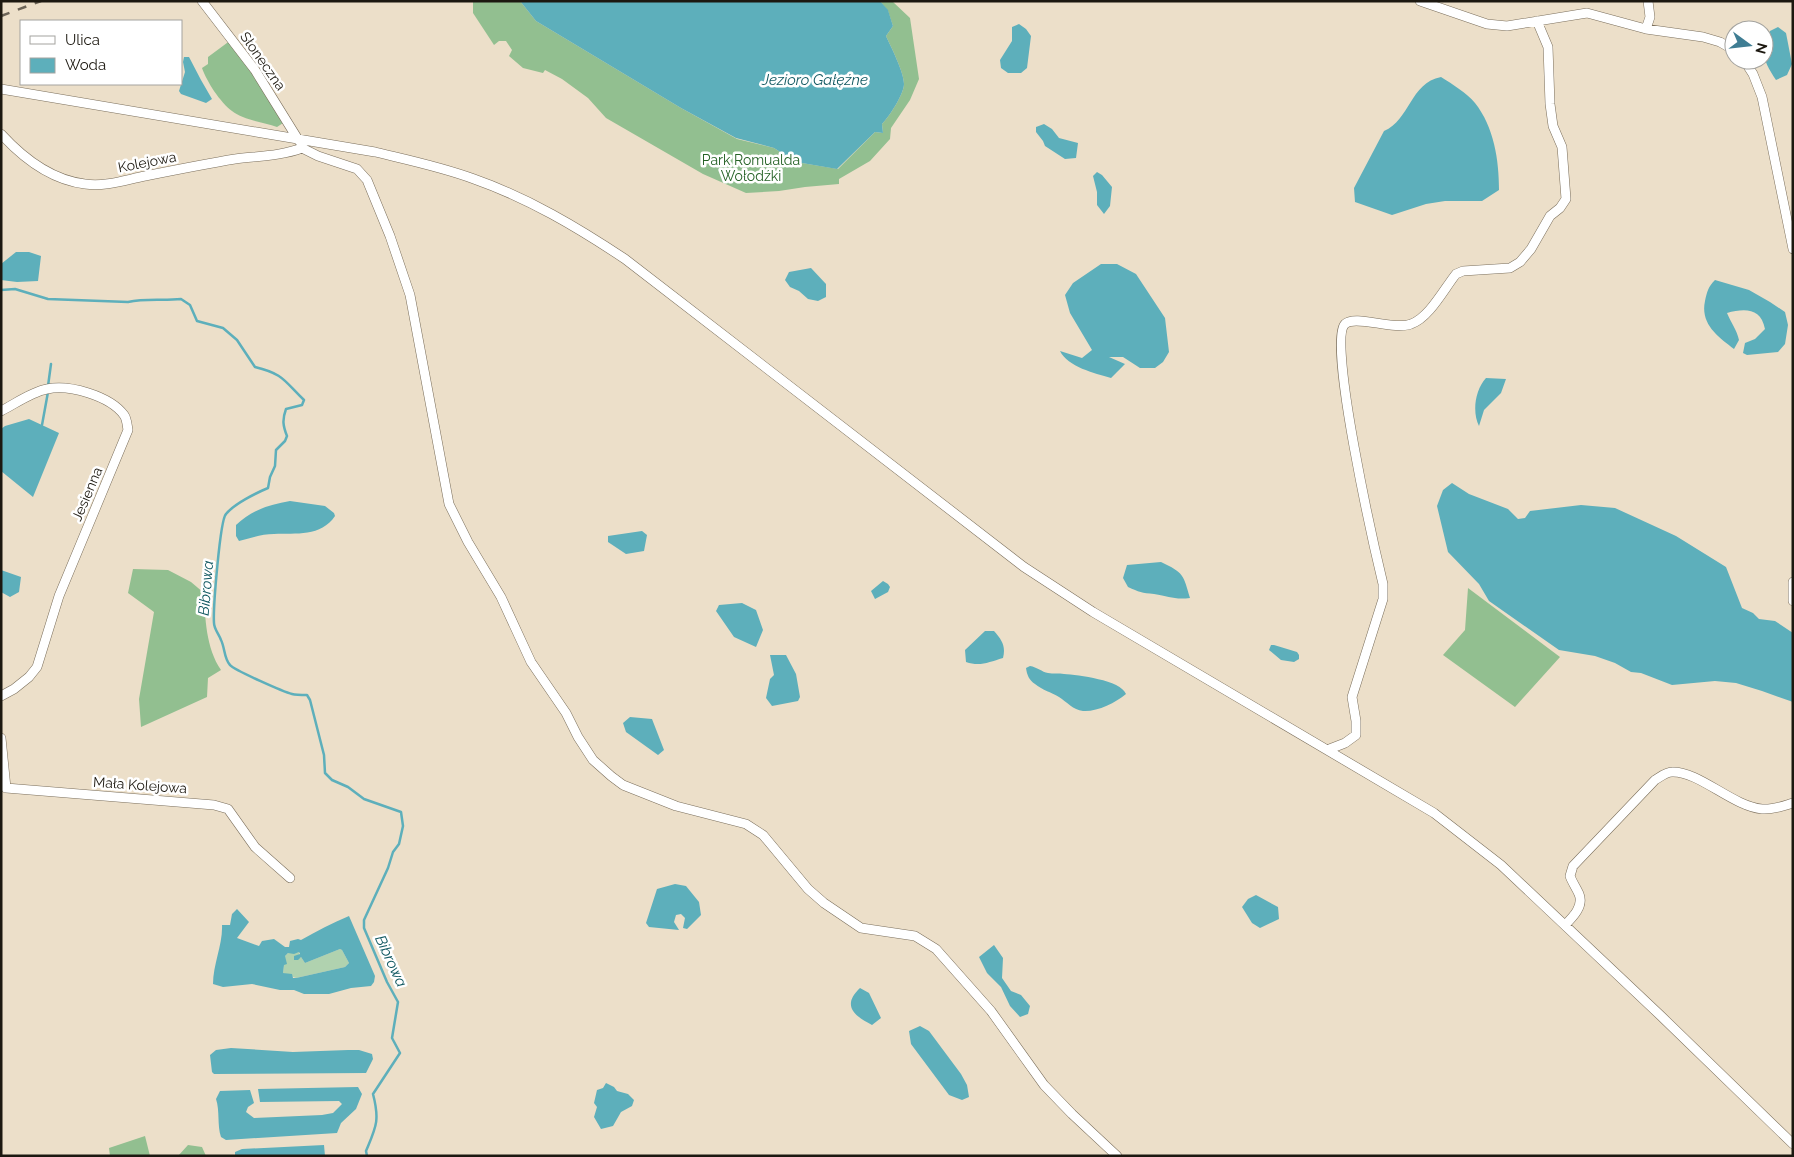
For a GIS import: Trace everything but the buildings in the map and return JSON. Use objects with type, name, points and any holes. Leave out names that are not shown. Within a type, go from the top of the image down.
[{"type":"street","name":"Słoneczna","points":[[202,1],[255,70],[297,139]]},
{"type":"street","points":[[1420,1],[1486,24],[1507,26],[1587,13],[1646,29],[1703,37],[1724,44]]},
{"type":"street","points":[[1646,29],[1650,17],[1648,1]]},
{"type":"street","points":[[1327,750],[1354,738],[1356,735],[1352,697],[1384,592],[1348,412],[1341,353],[1341,328],[1345,323],[1354,320],[1388,326],[1411,325],[1424,317],[1456,274],[1463,271],[1510,268],[1520,262],[1531,249],[1550,216],[1560,208],[1566,199],[1562,147],[1553,126],[1550,104],[1548,47],[1537,21]]},
{"type":"street","points":[[1750,70],[1762,97],[1793,249]]},
{"type":"street","points":[[1,89],[375,152],[408,160],[474,179],[531,204],[582,230],[625,259],[1024,567],[1092,612],[1434,813],[1470,839],[1501,865],[1662,1016],[1793,1144]]},
{"type":"street","name":"Kolejowa","points":[[1,134],[31,162],[66,179],[86,184],[122,182],[236,159],[290,153],[302,148]]},
{"type":"street","points":[[297,139],[302,148],[318,156],[357,169],[367,180],[390,236],[410,295],[449,504],[464,534],[501,597],[531,662],[566,712],[578,737],[593,760],[623,785],[676,806],[746,824],[763,834],[808,888],[824,903],[861,928],[915,936],[936,949],[990,1011],[1044,1084],[1072,1114],[1114,1153]]},
{"type":"street","name":"Jesienna","points":[[1,411],[45,389],[60,387],[84,391],[112,402],[125,416],[128,430],[59,596],[38,667],[22,683],[1,696]]},
{"type":"street","points":[[1793,582],[1793,601]]},
{"type":"street","name":"Mała Kolejowa","points":[[1,738],[6,788],[214,805],[228,809],[255,846],[290,878]]},
{"type":"street","points":[[1565,925],[1578,911],[1580,904],[1579,894],[1570,876],[1573,866],[1655,780],[1663,774],[1672,772],[1686,774],[1750,807],[1770,809],[1793,803]]},
{"type":"green space","name":"Park Romualda Wołodźki","points":[[473,1],[520,1],[536,21],[681,108],[737,139],[774,148],[796,162],[838,169],[875,132],[883,133],[882,124],[899,99],[904,84],[900,66],[886,36],[893,26],[888,11],[880,1],[892,1],[910,18],[919,79],[910,100],[891,128],[890,139],[870,161],[839,179],[839,184],[746,193],[703,174],[606,118],[588,98],[562,79],[545,70],[543,73],[523,68],[509,56],[512,50],[506,41],[499,41],[494,45],[473,13]]},
{"type":"green space","points":[[231,40],[286,121],[277,127],[247,119],[232,111],[214,91],[207,79],[202,68],[208,64],[208,57]]},
{"type":"green space","points":[[133,569],[168,570],[191,582],[204,593],[209,643],[221,670],[208,678],[207,697],[141,727],[139,699],[154,612],[128,593]]},
{"type":"green space","points":[[1468,588],[1560,657],[1515,707],[1443,655],[1465,630]]},
{"type":"green space","points":[[340,949],[349,963],[345,967],[296,978],[283,973],[285,956],[288,953],[299,952],[299,958],[301,957],[305,963]]},
{"type":"green space","points":[[145,1136],[150,1156],[110,1156],[109,1148]]},
{"type":"green space","points":[[188,1145],[202,1147],[206,1156],[178,1156]]},
{"type":"water","name":"Jezioro Gałęźne","points":[[520,1],[880,1],[888,10],[893,26],[886,36],[902,73],[904,84],[902,93],[882,124],[883,133],[875,132],[837,169],[796,162],[774,148],[736,138],[681,108],[536,21]]},
{"type":"water","points":[[1019,24],[1031,36],[1027,68],[1021,73],[1008,73],[1001,68],[1000,60],[1012,41],[1012,27]]},
{"type":"water","points":[[1778,27],[1786,33],[1792,64],[1787,75],[1776,80],[1769,70],[1774,70],[1774,29]]},
{"type":"water","points":[[184,57],[189,57],[212,99],[206,103],[181,94],[179,91],[185,72]]},
{"type":"water","points":[[1441,77],[1472,99],[1487,122],[1494,144],[1499,190],[1482,201],[1445,201],[1426,204],[1392,215],[1355,202],[1354,188],[1384,131],[1400,119],[1423,86]]},
{"type":"water","points":[[1044,124],[1052,129],[1059,138],[1078,143],[1076,158],[1065,159],[1045,146],[1036,132],[1036,127]]},
{"type":"water","points":[[1097,172],[1112,187],[1110,206],[1104,214],[1097,205],[1097,192],[1093,176]]},
{"type":"water","points":[[16,252],[29,252],[41,256],[38,281],[17,282],[1,280],[1,264]]},
{"type":"water","points":[[1101,264],[1117,264],[1136,274],[1165,318],[1169,352],[1163,362],[1155,368],[1140,368],[1123,357],[1109,357],[1125,364],[1111,378],[1075,365],[1064,357],[1060,351],[1082,358],[1092,350],[1070,313],[1065,295],[1073,283]]},
{"type":"water","points":[[811,268],[826,284],[826,297],[818,301],[808,299],[799,291],[790,287],[785,280],[789,272]]},
{"type":"water","points":[[1715,280],[1749,290],[1785,312],[1788,325],[1785,344],[1778,352],[1747,355],[1743,353],[1745,343],[1755,339],[1765,329],[1760,317],[1751,311],[1740,310],[1727,313],[1739,340],[1734,349],[1716,335],[1705,317],[1704,309],[1708,290]]},
{"type":"water","points":[[1486,378],[1506,379],[1501,393],[1484,410],[1479,426],[1475,408],[1476,401],[1479,389]]},
{"type":"water","points":[[29,419],[59,433],[33,497],[1,471],[1,429]]},
{"type":"water","points":[[1452,483],[1469,494],[1508,509],[1518,519],[1525,518],[1530,511],[1581,505],[1615,508],[1676,536],[1726,567],[1742,608],[1753,613],[1759,619],[1775,621],[1793,633],[1793,702],[1736,683],[1715,681],[1672,685],[1641,673],[1631,672],[1615,663],[1595,656],[1559,650],[1489,601],[1479,584],[1448,552],[1437,506],[1443,490]]},
{"type":"water","points":[[290,501],[325,506],[335,516],[323,528],[315,531],[256,536],[239,541],[236,536],[236,525],[248,515],[275,504]]},
{"type":"water","points":[[642,531],[647,535],[644,551],[626,554],[608,542],[608,536]]},
{"type":"water","points":[[1161,562],[1182,575],[1190,598],[1143,593],[1128,587],[1123,578],[1127,565]]},
{"type":"water","points":[[1,570],[21,577],[19,592],[10,597],[1,592]]},
{"type":"water","points":[[883,581],[890,587],[888,592],[875,599],[871,591]]},
{"type":"water","points":[[742,603],[756,610],[763,630],[756,647],[734,637],[716,611],[719,605]]},
{"type":"water","points":[[985,631],[994,631],[1003,643],[1003,658],[980,664],[966,662],[965,650]]},
{"type":"water","points":[[1271,645],[1297,652],[1299,659],[1294,662],[1281,660],[1269,650]]},
{"type":"water","points":[[770,655],[786,655],[796,674],[800,697],[798,701],[772,706],[766,698],[770,679],[774,675]]},
{"type":"water","points":[[1030,666],[1048,673],[1098,679],[1116,685],[1126,694],[1117,701],[1100,708],[1088,711],[1079,710],[1033,682],[1026,671],[1026,668]]},
{"type":"water","points":[[630,717],[652,719],[664,750],[658,755],[626,732],[623,723]]},
{"type":"water","points":[[675,884],[686,886],[699,902],[701,915],[687,929],[683,928],[685,918],[681,914],[676,915],[674,922],[679,930],[649,927],[646,923],[657,889]]},
{"type":"water","points":[[1256,895],[1278,907],[1279,919],[1260,928],[1252,923],[1242,907],[1248,899]]},
{"type":"water","points":[[237,909],[249,922],[237,938],[259,946],[262,941],[274,939],[285,947],[289,947],[290,941],[301,940],[349,916],[375,976],[374,982],[371,986],[351,988],[329,994],[304,994],[294,990],[280,990],[252,984],[223,987],[213,984],[222,925],[230,925],[232,914]],"holes":[[[340,949],[349,963],[345,967],[296,978],[293,978],[292,974],[283,973],[284,965],[287,964],[285,956],[288,953],[294,954],[299,952],[300,954],[294,956],[294,960],[298,960],[301,957],[305,963]]]},
{"type":"water","points":[[994,945],[1003,958],[1002,978],[1011,991],[1021,995],[1030,1006],[1028,1014],[1020,1017],[1010,1006],[1001,987],[987,973],[979,957]]},
{"type":"water","points":[[860,988],[869,993],[881,1018],[872,1025],[860,1018],[852,1010],[851,1000]]},
{"type":"water","points":[[920,1026],[929,1031],[961,1074],[967,1085],[969,1097],[962,1100],[949,1095],[911,1044],[909,1031]]},
{"type":"water","points":[[231,1048],[293,1052],[359,1050],[372,1054],[373,1059],[366,1073],[214,1074],[212,1072],[210,1055],[216,1050]]},
{"type":"water","points":[[606,1083],[617,1091],[628,1094],[634,1100],[632,1106],[621,1112],[613,1126],[601,1129],[594,1117],[597,1107],[594,1103],[597,1090],[603,1088]]},
{"type":"water","points":[[358,1087],[362,1094],[356,1109],[341,1123],[337,1133],[226,1140],[221,1137],[216,1099],[220,1091],[250,1090],[254,1103],[248,1107],[246,1112],[254,1118],[322,1115],[333,1113],[342,1104],[339,1101],[260,1102],[258,1089]]},
{"type":"water","points":[[324,1145],[325,1156],[235,1156],[235,1152],[242,1149]]},
{"type":"waterway","name":"Bibrowa","points":[[1,290],[15,289],[48,299],[128,302],[181,299],[190,305],[197,321],[223,328],[237,340],[255,367],[272,372],[278,376],[304,400],[302,405],[286,409],[284,423],[287,436],[285,441],[276,450],[275,466],[268,488],[240,503],[226,514],[219,547],[214,623],[227,660],[233,668],[295,695],[307,695],[310,700],[324,755],[325,773],[332,780],[348,787],[364,799],[401,812],[403,826],[399,844],[393,852],[388,868],[364,920],[364,928],[387,982],[398,1002],[392,1038],[400,1053],[373,1094],[376,1124],[366,1151],[367,1156]]},
{"type":"waterway","points":[[48,386],[51,364]]},
{"type":"waterway","points":[[42,425],[48,392]]},
{"type":"railway","points":[[1,16],[41,1]]}]
